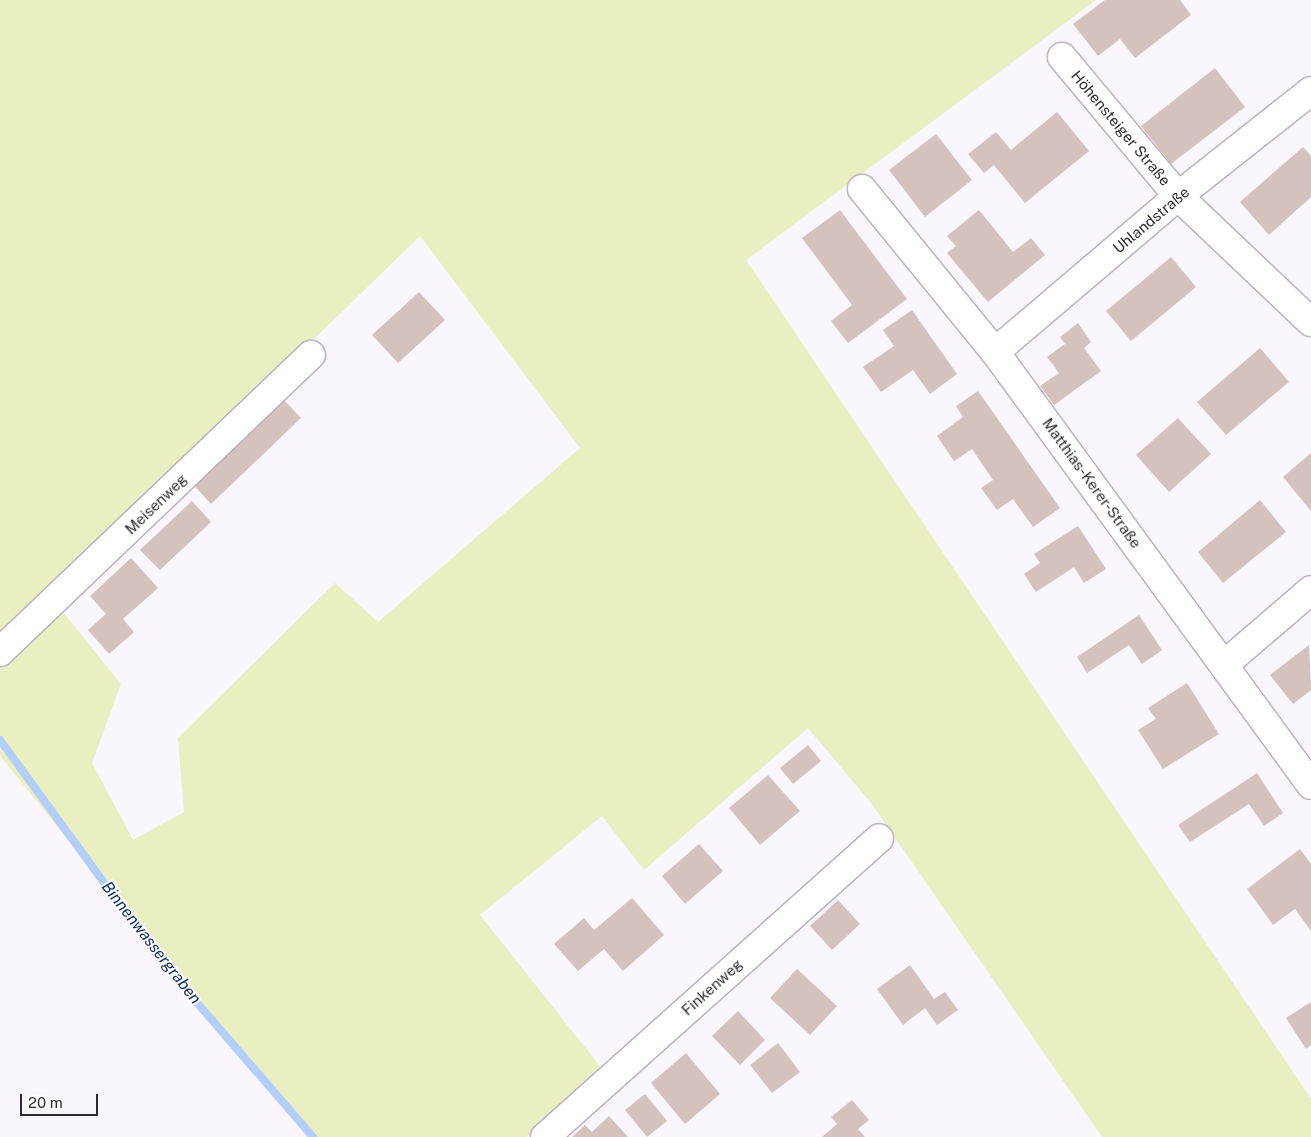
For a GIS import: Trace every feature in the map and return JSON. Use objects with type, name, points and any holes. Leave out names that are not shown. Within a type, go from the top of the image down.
[{"type":"street","name":"Höhensteiger Straße","points":[[1062,57],[1178,196],[1311,322]]},
{"type":"street","name":"Uhlandstraße","points":[[995,352],[1178,196],[1311,91]]},
{"type":"street","name":"Matthias-Kerer-Straße","points":[[862,189],[995,352],[1311,785]]},
{"type":"street","name":"Meisenweg","points":[[0,652],[311,355]]},
{"type":"street","points":[[1224,664],[1311,590]]},
{"type":"street","name":"Finkenweg","points":[[544,1137],[879,838]]},
{"type":"green space","points":[[0,0],[1096,0],[746,260],[1311,1099],[1311,1137],[1102,1137],[871,803],[808,728],[644,870],[602,816],[480,915],[603,1070],[526,1137],[308,1137],[0,756]],"holes":[[[420,236],[580,448],[378,622],[335,583],[178,738],[184,812],[133,840],[92,763],[121,684],[50,596]]]},
{"type":"building","points":[[1105,0],[1180,0],[1191,15],[1135,58],[1120,39],[1098,56],[1073,24]]},
{"type":"building","points":[[1215,68],[1245,107],[1171,164],[1141,126]]},
{"type":"building","points":[[1057,112],[1089,151],[1025,203],[994,165],[984,173],[968,154],[996,132],[1011,150]]},
{"type":"building","points":[[936,134],[972,180],[925,217],[889,170]]},
{"type":"building","points":[[1303,147],[1311,156],[1311,197],[1269,235],[1240,202]]},
{"type":"building","points":[[840,210],[907,299],[848,343],[831,321],[852,305],[802,238]]},
{"type":"building","points":[[979,210],[1013,252],[1031,238],[1045,255],[988,302],[947,253],[956,246],[947,236]]},
{"type":"building","points":[[1171,257],[1196,287],[1131,341],[1106,311]]},
{"type":"building","points":[[419,292],[445,320],[398,363],[372,335]]},
{"type":"building","points":[[912,310],[957,374],[930,394],[913,370],[881,392],[863,367],[894,346],[883,330]]},
{"type":"building","points":[[1078,323],[1091,342],[1084,348],[1101,371],[1054,405],[1040,386],[1059,373],[1047,357],[1065,344],[1060,337]]},
{"type":"building","points":[[1260,348],[1289,382],[1226,435],[1197,402]]},
{"type":"building","points":[[978,391],[1060,508],[1033,527],[1013,499],[997,510],[981,488],[993,480],[972,449],[954,461],[937,436],[963,417],[956,406]]},
{"type":"building","points":[[281,397],[301,418],[211,504],[190,481]]},
{"type":"building","points":[[1178,418],[1211,454],[1169,492],[1136,455]]},
{"type":"building","points":[[1311,453],[1311,511],[1283,477]]},
{"type":"building","points":[[1260,500],[1286,532],[1223,583],[1198,552]]},
{"type":"building","points":[[192,501],[211,522],[160,570],[140,550]]},
{"type":"building","points":[[1078,526],[1106,569],[1084,583],[1074,567],[1036,592],[1024,574],[1040,563],[1034,554]]},
{"type":"building","points":[[131,558],[158,588],[123,619],[134,632],[109,654],[88,630],[106,614],[90,596]]},
{"type":"building","points":[[1139,615],[1162,650],[1142,664],[1129,645],[1087,673],[1077,657]]},
{"type":"building","points":[[1309,645],[1311,690],[1293,704],[1270,675]]},
{"type":"building","points":[[1187,683],[1219,734],[1163,769],[1138,730],[1156,719],[1148,708]]},
{"type":"building","points":[[808,745],[821,761],[793,784],[780,768]]},
{"type":"building","points":[[1257,773],[1283,813],[1264,826],[1249,804],[1190,842],[1178,825]]},
{"type":"building","points":[[768,775],[800,811],[760,845],[729,808]]},
{"type":"building","points":[[699,844],[723,871],[685,904],[662,876]]},
{"type":"building","points":[[1300,849],[1311,864],[1311,931],[1295,909],[1273,925],[1247,889]]},
{"type":"building","points":[[632,898],[664,935],[623,971],[604,949],[578,971],[554,944],[584,918],[594,930]]},
{"type":"building","points":[[838,900],[860,924],[832,950],[810,926]]},
{"type":"building","points":[[910,965],[934,999],[945,992],[958,1010],[937,1025],[925,1008],[903,1025],[877,989]]},
{"type":"building","points":[[797,969],[837,1006],[810,1035],[770,998]]},
{"type":"building","points":[[1311,1002],[1311,1045],[1306,1049],[1286,1018]]},
{"type":"building","points":[[738,1011],[765,1040],[740,1065],[712,1036]]},
{"type":"building","points":[[778,1043],[800,1072],[772,1093],[750,1065]]},
{"type":"building","points":[[686,1053],[720,1094],[685,1124],[651,1083]]},
{"type":"building","points":[[645,1094],[667,1121],[647,1137],[625,1110]]},
{"type":"building","points":[[852,1100],[869,1120],[858,1129],[865,1137],[822,1137],[837,1124],[831,1117]]},
{"type":"building","points":[[609,1116],[628,1137],[572,1137],[585,1125],[592,1132]]},
{"type":"waterway","name":"Binnenwassergraben","points":[[0,740],[161,961],[313,1137]]}]
